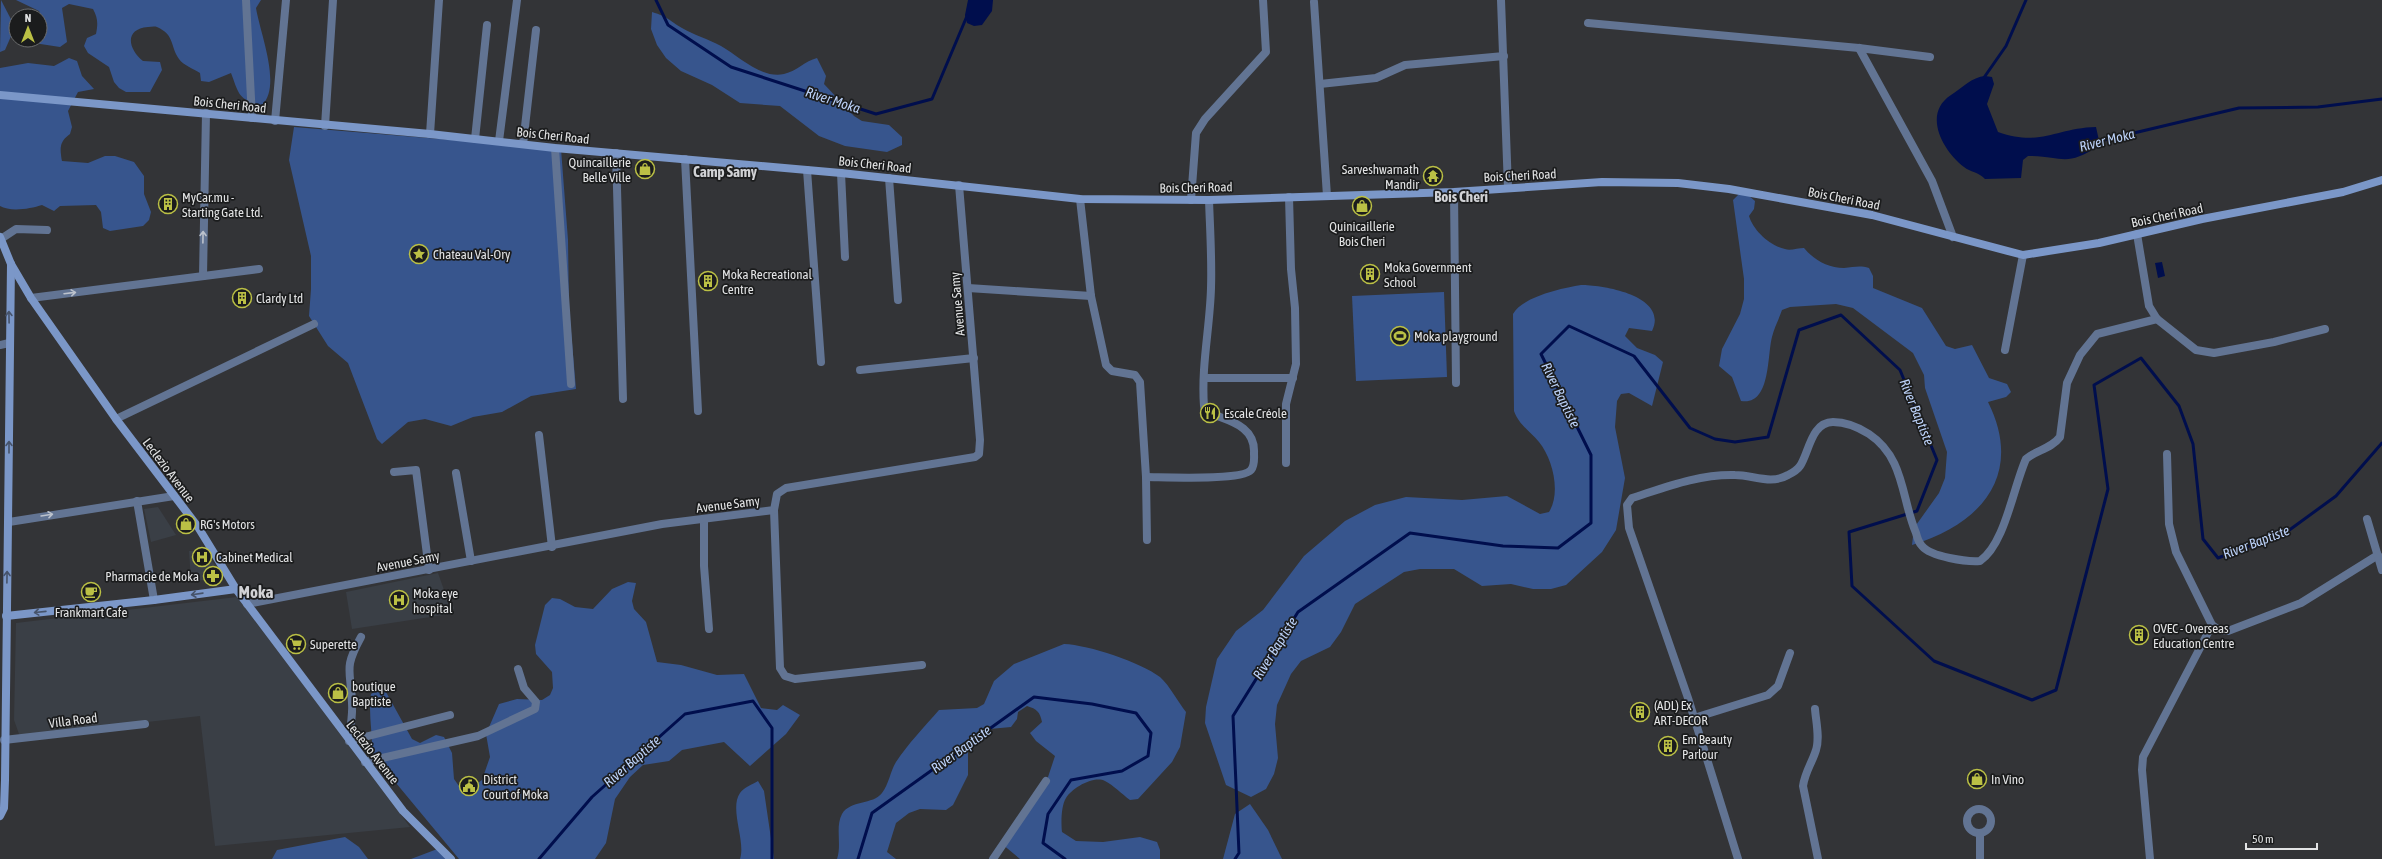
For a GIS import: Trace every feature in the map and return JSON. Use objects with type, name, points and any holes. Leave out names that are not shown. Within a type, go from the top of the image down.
[{"type":"main road","name":"Bois Cheri Road","points":[[0,95],[206,113],[325,126],[430,134],[555,148],[841,173],[959,185],[1080,200],[1209,200],[1454,192],[1602,182],[1678,183],[1729,190],[1872,215],[2023,255],[2057,250],[2343,192],[2382,180]]},
{"type":"main road","name":"Leclezio Avenue","points":[[0,238],[10,264],[31,298],[116,419],[198,527],[236,589],[403,811],[451,859]]},
{"type":"main road","points":[[0,816],[4,808],[6,616],[9,522],[10,264]]},
{"type":"main road","points":[[6,616],[154,600],[236,589]]},
{"type":"street","points":[[246,0],[252,118]]},
{"type":"street","points":[[275,121],[286,0]]},
{"type":"street","points":[[325,126],[333,0]]},
{"type":"street","points":[[430,134],[439,0]]},
{"type":"street","points":[[499,141],[517,0]]},
{"type":"street","points":[[1192,200],[1196,133],[1205,119],[1266,52],[1264,0]]},
{"type":"street","points":[[1501,0],[1508,188]]},
{"type":"street","points":[[1314,2],[1327,196]]},
{"type":"street","points":[[1588,23],[1859,48],[1930,57]]},
{"type":"street","points":[[475,139],[488,25]]},
{"type":"street","points":[[523,144],[536,30]]},
{"type":"street","points":[[1859,48],[1932,181],[1953,237]]},
{"type":"street","points":[[1320,84],[1376,78],[1405,65],[1504,56]]},
{"type":"street","points":[[203,276],[206,113]]},
{"type":"street","points":[[555,148],[571,384]]},
{"type":"street","points":[[616,153],[623,399]]},
{"type":"street","points":[[685,159],[698,411]]},
{"type":"street","points":[[807,170],[822,362]]},
{"type":"street","points":[[841,173],[845,257]]},
{"type":"street","points":[[889,178],[898,300]]},
{"type":"street","name":"Avenue Samy","points":[[247,604],[470,561],[552,547],[662,524],[774,510],[777,494],[786,488],[975,457],[979,454],[974,358],[959,185]]},
{"type":"street","points":[[1454,192],[1456,383]]},
{"type":"street","points":[[1286,463],[1286,404],[1296,364],[1295,308],[1291,269],[1289,197]]},
{"type":"street","points":[[1080,200],[1091,296],[1106,365],[1112,371],[1135,375],[1140,382],[1146,477],[1147,540]]},
{"type":"street","points":[[1146,477],[1223,477],[1243,475],[1250,472],[1254,464],[1255,449],[1249,435],[1239,423],[1206,411],[1204,378],[1212,288],[1209,200]]},
{"type":"street","points":[[0,238],[16,229],[47,230]]},
{"type":"street","points":[[2137,234],[2149,306],[2157,319],[2196,350],[2214,352],[2274,342],[2325,329]]},
{"type":"street","points":[[2005,350],[2023,255]]},
{"type":"street","points":[[31,298],[259,269]]},
{"type":"street","points":[[968,288],[1091,296]]},
{"type":"street","points":[[1738,859],[1694,718],[1629,528],[1627,505],[1632,498],[1684,481],[1712,476],[1736,474],[1772,480],[1787,475],[1800,466],[1810,440],[1819,428],[1831,422],[1856,426],[1879,440],[1895,461],[1903,483],[1912,523],[1921,546],[1926,550],[1947,557],[1971,562],[1980,561],[1989,555],[2000,532],[2026,459],[2034,452],[2055,443],[2060,438],[2067,383],[2080,355],[2097,334],[2157,319]]},
{"type":"street","points":[[116,419],[314,324]]},
{"type":"street","points":[[0,345],[9,343]]},
{"type":"street","points":[[860,370],[974,358]]},
{"type":"street","points":[[1204,378],[1293,378]]},
{"type":"street","points":[[539,435],[552,547]]},
{"type":"street","points":[[2167,454],[2169,524],[2176,552],[2212,625],[2219,630],[2228,631],[2300,603],[2378,555]]},
{"type":"street","points":[[394,472],[416,470],[429,570]]},
{"type":"street","points":[[456,473],[470,561]]},
{"type":"street","points":[[9,522],[174,496]]},
{"type":"street","points":[[137,501],[154,600]]},
{"type":"street","points":[[774,510],[780,668],[785,676],[795,679],[922,664]]},
{"type":"street","points":[[704,519],[704,566],[709,629]]},
{"type":"street","points":[[2367,519],[2382,570]]},
{"type":"street","points":[[2150,859],[2142,770],[2143,757],[2212,625]]},
{"type":"street","points":[[361,637],[350,658],[348,671],[352,704],[349,741],[450,715]]},
{"type":"street","points":[[1694,718],[1774,692],[1790,653]]},
{"type":"street","points":[[365,762],[478,736],[535,709],[536,702],[524,688],[518,669]]},
{"type":"street","points":[[1815,710],[1818,741],[1816,751],[1805,775],[1804,786],[1818,859]]},
{"type":"street","name":"Villa Road","points":[[4,740],[145,724]]},
{"type":"street","points":[[993,859],[1046,781]]},
{"type":"street","points":[[1980,833],[1980,859]]},
{"type":"shaded area","points":[[1,0],[8,14],[8,43],[5,50],[0,52]]},
{"type":"shaded area","points":[[16,0],[261,0],[256,8],[270,73],[268,96],[262,105],[248,101],[240,95],[231,73],[209,82],[201,81],[200,73],[179,59],[167,34],[157,27],[148,27],[135,31],[131,40],[134,51],[143,61],[160,62],[162,70],[150,92],[126,92],[119,88],[114,82],[109,67],[88,53],[84,46],[87,38],[96,34],[97,21],[93,9],[69,4],[62,8],[67,42],[60,47],[48,45],[48,8],[33,8]]},
{"type":"shaded area","points":[[968,0],[993,0],[992,11],[982,25],[974,26],[967,23],[965,15]]},
{"type":"shaded area","points":[[652,12],[665,17],[677,25],[721,46],[751,66],[767,73],[775,75],[784,74],[793,71],[817,58],[826,76],[824,84],[854,116],[862,121],[889,125],[902,137],[902,145],[887,152],[845,146],[819,136],[780,106],[740,103],[712,85],[681,71],[666,58],[657,45],[651,29]]},
{"type":"shaded area","points":[[69,58],[77,61],[82,76],[94,89],[78,92],[68,111],[72,127],[70,134],[66,137],[61,146],[62,161],[88,163],[105,156],[115,156],[134,162],[144,176],[144,194],[151,212],[149,220],[143,226],[110,231],[103,228],[101,212],[96,205],[60,206],[54,211],[42,205],[20,209],[9,209],[0,206],[0,68],[28,63],[54,66]]},
{"type":"shaded area","points":[[1985,76],[1992,77],[1994,84],[1987,104],[1998,132],[2026,138],[2048,136],[2070,130],[2096,127],[2100,145],[2071,159],[2028,156],[2023,160],[2021,178],[1985,179],[1980,175],[1966,169],[1949,152],[1943,142],[1937,122],[1938,112],[1942,103],[1951,95],[1976,78]]},
{"type":"shaded area","points":[[294,127],[561,149],[568,240],[569,308],[576,389],[531,396],[502,412],[473,417],[451,426],[425,419],[408,422],[382,444],[377,439],[348,363],[328,346],[309,316],[311,256],[289,160]]},
{"type":"shaded area","points":[[1739,194],[1748,195],[1755,201],[1754,209],[1749,216],[1754,227],[1768,241],[1787,250],[1804,248],[1817,260],[1832,267],[1844,268],[1860,266],[1869,268],[1873,276],[1873,288],[1922,308],[1946,346],[1955,349],[1972,345],[1989,378],[2007,384],[2011,392],[2006,397],[1988,402],[1998,428],[2001,452],[1998,473],[1990,493],[1976,510],[1958,524],[1937,536],[1912,545],[1914,528],[1939,493],[1945,478],[1947,452],[1925,388],[1924,375],[1913,353],[1853,308],[1836,304],[1790,307],[1782,310],[1770,345],[1768,367],[1763,388],[1758,396],[1751,400],[1741,401],[1732,377],[1719,366],[1722,349],[1740,314],[1744,299],[1744,279],[1733,200]]},
{"type":"shaded area","points":[[2162,262],[2165,276],[2158,278],[2155,263]]},
{"type":"shaded area","points":[[1581,285],[1618,290],[1643,301],[1651,309],[1655,319],[1652,331],[1629,328],[1625,336],[1637,348],[1655,355],[1663,362],[1652,406],[1629,393],[1621,394],[1617,401],[1615,427],[1625,478],[1616,530],[1602,552],[1566,585],[1551,589],[1533,589],[1511,584],[1482,586],[1454,569],[1420,569],[1404,572],[1355,604],[1341,632],[1330,647],[1301,661],[1291,674],[1277,705],[1275,724],[1278,758],[1274,774],[1266,789],[1251,797],[1226,785],[1205,723],[1206,707],[1217,659],[1236,631],[1263,610],[1304,556],[1345,521],[1375,505],[1406,497],[1462,500],[1507,496],[1540,514],[1549,512],[1553,504],[1555,486],[1554,476],[1548,457],[1539,442],[1522,424],[1514,411],[1513,314],[1518,308],[1533,298],[1564,288]]},
{"type":"shaded area","name":"Moka playground","points":[[1444,292],[1447,377],[1356,381],[1352,296]]},
{"type":"shaded area","points":[[158,507],[176,535],[151,542],[144,509]]},
{"type":"shaded area","points":[[203,550],[216,566],[217,579],[191,581],[189,551]]},
{"type":"shaded area","name":"Moka eye hospital","points":[[438,573],[444,590],[448,590],[454,608],[450,614],[352,629],[346,592]]},
{"type":"shaded area","points":[[628,582],[636,583],[632,601],[634,609],[646,622],[657,662],[681,665],[717,675],[744,674],[761,708],[777,710],[783,705],[800,715],[786,734],[750,766],[724,742],[682,750],[669,761],[643,765],[630,777],[615,799],[606,843],[595,859],[459,859],[372,754],[370,709],[371,694],[378,690],[386,692],[412,739],[420,743],[436,735],[444,737],[452,753],[454,779],[459,786],[475,785],[482,780],[490,757],[486,734],[499,704],[517,699],[542,700],[550,695],[553,688],[552,672],[536,654],[535,645],[545,605],[552,598],[560,599],[575,607],[593,609],[612,589]]},
{"type":"shaded area","points":[[237,597],[410,827],[215,846],[200,716],[42,734],[19,734],[14,720],[16,623]]},
{"type":"shaded area","points":[[1064,644],[1087,647],[1114,655],[1151,671],[1160,677],[1171,689],[1186,712],[1180,747],[1172,762],[1138,799],[1130,800],[1105,781],[1095,780],[1089,781],[1073,790],[1064,801],[1062,810],[1062,832],[1076,841],[1103,842],[1140,837],[1157,842],[1160,850],[1160,859],[1020,859],[1002,844],[1047,780],[1055,756],[1036,741],[1030,733],[1042,722],[1038,711],[1027,706],[1018,712],[1017,719],[1011,727],[979,730],[968,752],[968,775],[953,805],[946,810],[920,809],[909,813],[896,823],[887,852],[896,859],[837,859],[839,848],[839,825],[842,814],[850,806],[878,797],[882,793],[896,762],[939,710],[977,708],[984,704],[994,681],[1014,664]]},
{"type":"shaded area","points":[[758,781],[764,791],[774,859],[740,859],[741,843],[736,808],[737,800],[741,791]]},
{"type":"shaded area","points":[[1250,804],[1268,830],[1282,859],[1223,859],[1235,814]]},
{"type":"shaded area","points":[[345,837],[359,847],[368,859],[272,859],[277,850]]},
{"type":"shaded area","points":[[440,848],[449,859],[411,859]]},
{"type":"waterway","name":"River Moka","points":[[656,0],[668,25],[731,67],[876,114],[932,99],[967,16]]},
{"type":"waterway","name":"River Moka","points":[[1983,79],[2006,46],[2026,0]]},
{"type":"waterway","name":"River Moka","points":[[2096,142],[2239,108],[2318,107],[2382,99]]},
{"type":"waterway","name":"River Baptiste","points":[[1235,859],[1239,853],[1233,716],[1298,612],[1410,533],[1503,546],[1558,548],[1591,523],[1591,455],[1541,354],[1569,326],[1634,356],[1690,428],[1715,439],[1735,442],[1768,437],[1799,330],[1841,315],[1900,370],[1937,460],[1917,511],[1849,532],[1852,586],[1934,661],[2032,700],[2056,690],[2108,489],[2094,385],[2141,358],[2179,406],[2193,444],[2203,539],[2218,558],[2288,531],[2336,496],[2382,443]]},
{"type":"waterway","name":"River Baptiste","points":[[858,859],[872,813],[1034,697],[1092,704],[1136,713],[1151,733],[1148,756],[1122,771],[1071,780],[1048,814],[1043,843],[1065,859]]},
{"type":"waterway","name":"River Baptiste","points":[[539,859],[592,797],[685,714],[753,701],[772,728],[772,859]]},
{"type":"place","name":"Quincaillerie Belle Ville","points":[[645,169]]},
{"type":"place","name":"Sarveshwarnath Mandir","points":[[1433,176]]},
{"type":"place","name":"MyCar.mu - Starting Gate Ltd.","points":[[168,204]]},
{"type":"place","name":"Quinicaillerie Bois Cheri","points":[[1362,206]]},
{"type":"place","name":"Chateau Val-Ory","points":[[419,254]]},
{"type":"place","name":"Moka Government School","points":[[1370,274]]},
{"type":"place","name":"Moka Recreational Centre","points":[[708,281]]},
{"type":"place","name":"Clardy Ltd","points":[[242,298]]},
{"type":"place","name":"Moka playground","points":[[1400,336]]},
{"type":"place","name":"Escale Créole","points":[[1210,413]]},
{"type":"place","name":"RG's Motors","points":[[186,524]]},
{"type":"place","name":"Cabinet Medical","points":[[202,557]]},
{"type":"place","name":"Pharmacie de Moka","points":[[213,576]]},
{"type":"place","name":"Frankmart Cafe","points":[[91,592]]},
{"type":"place","name":"Moka eye hospital","points":[[399,600]]},
{"type":"place","name":"OVEC - Overseas Education Centre","points":[[2139,635]]},
{"type":"place","name":"Superette","points":[[296,644]]},
{"type":"place","name":"boutique Baptiste","points":[[338,693]]},
{"type":"place","name":"(ADL) Ex ART-DECOR","points":[[1640,712]]},
{"type":"place","name":"Em Beauty Parlour","points":[[1668,746]]},
{"type":"place","name":"In Vino","points":[[1977,779]]},
{"type":"place","name":"District Court of Moka","points":[[469,786]]},
{"type":"district","name":"Camp Samy","points":[[725,172]]},
{"type":"district","name":"Bois Cheri","points":[[1461,197]]},
{"type":"district","name":"Moka","points":[[256,592]]}]
